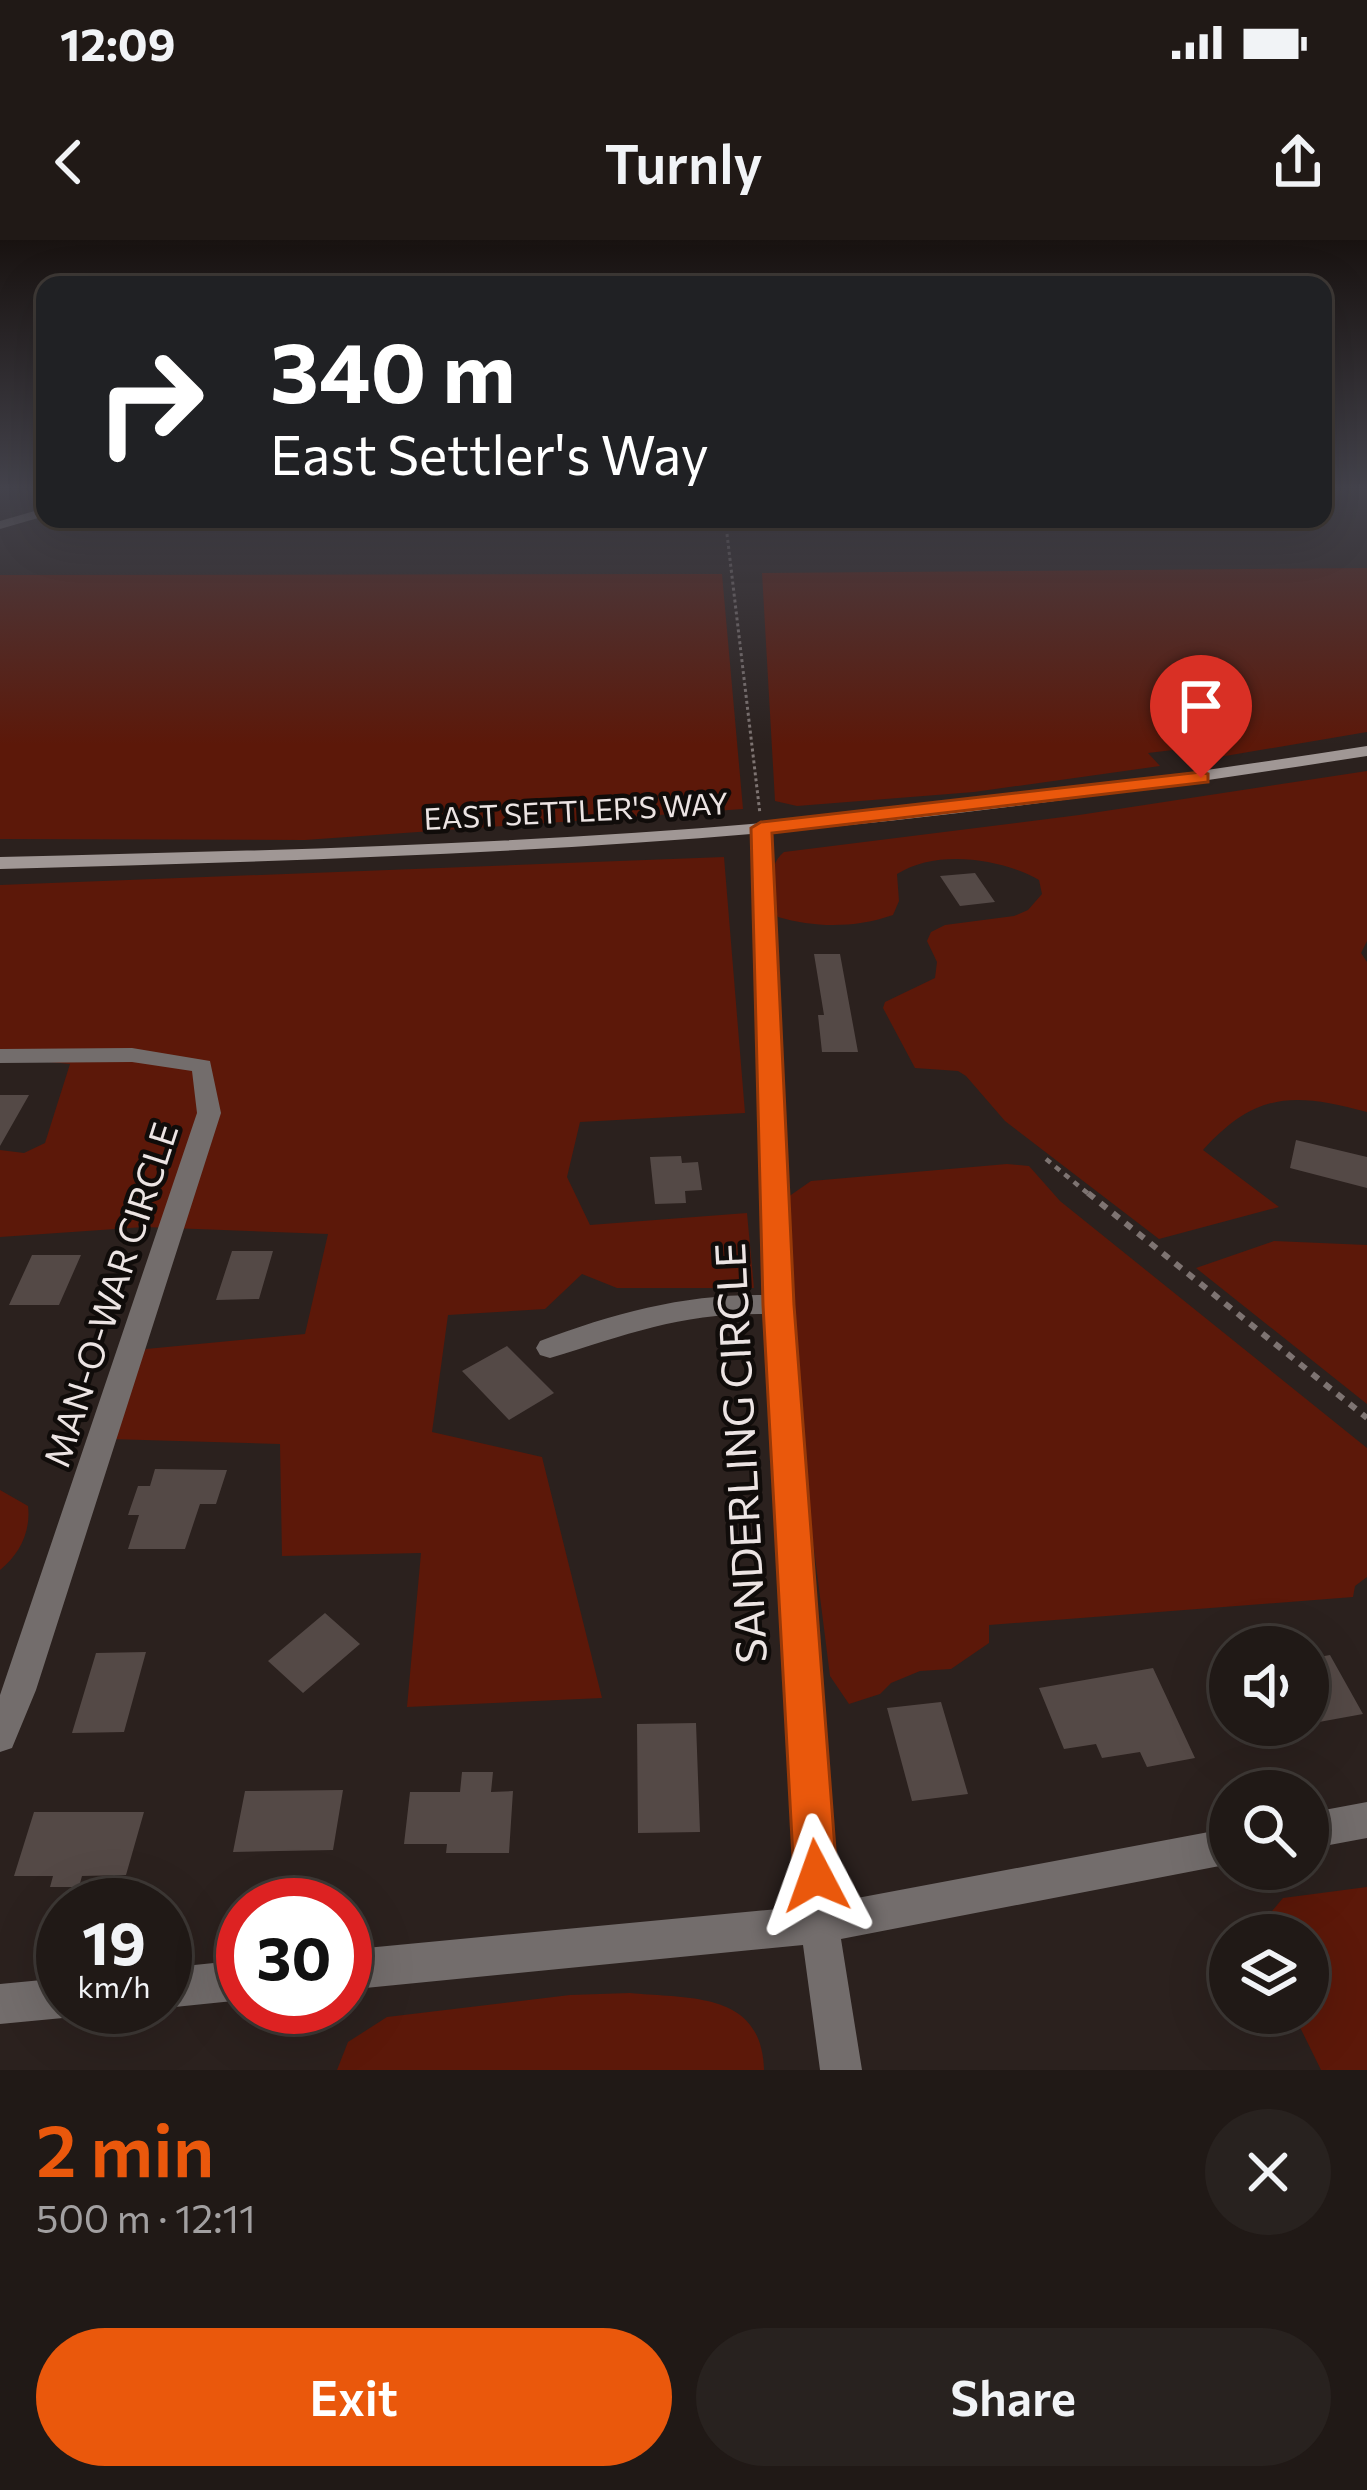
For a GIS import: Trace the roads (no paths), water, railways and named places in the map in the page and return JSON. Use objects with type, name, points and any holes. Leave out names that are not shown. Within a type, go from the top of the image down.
[{"type":"main road","name":"EAST SETTLER'S WAY","points":[[0,862],[412,850],[761,828],[1118,790],[1367,751]]},
{"type":"street","name":"SANDERLING CIRCLE","points":[[761,828],[778,1305],[819,1924],[841,2070]]},
{"type":"street","name":"MAN-O-WAR CIRCLE","points":[[0,1056],[132,1055],[202,1066],[209,1113],[20,1690],[0,1736]]},
{"type":"street","points":[[550,1348],[640,1314],[725,1302],[778,1305]]},
{"type":"street","points":[[1329,1827],[1367,1820]]},
{"type":"street","points":[[372,1967],[819,1924],[1209,1850]]},
{"type":"street","points":[[0,2004],[36,2001]]}]
